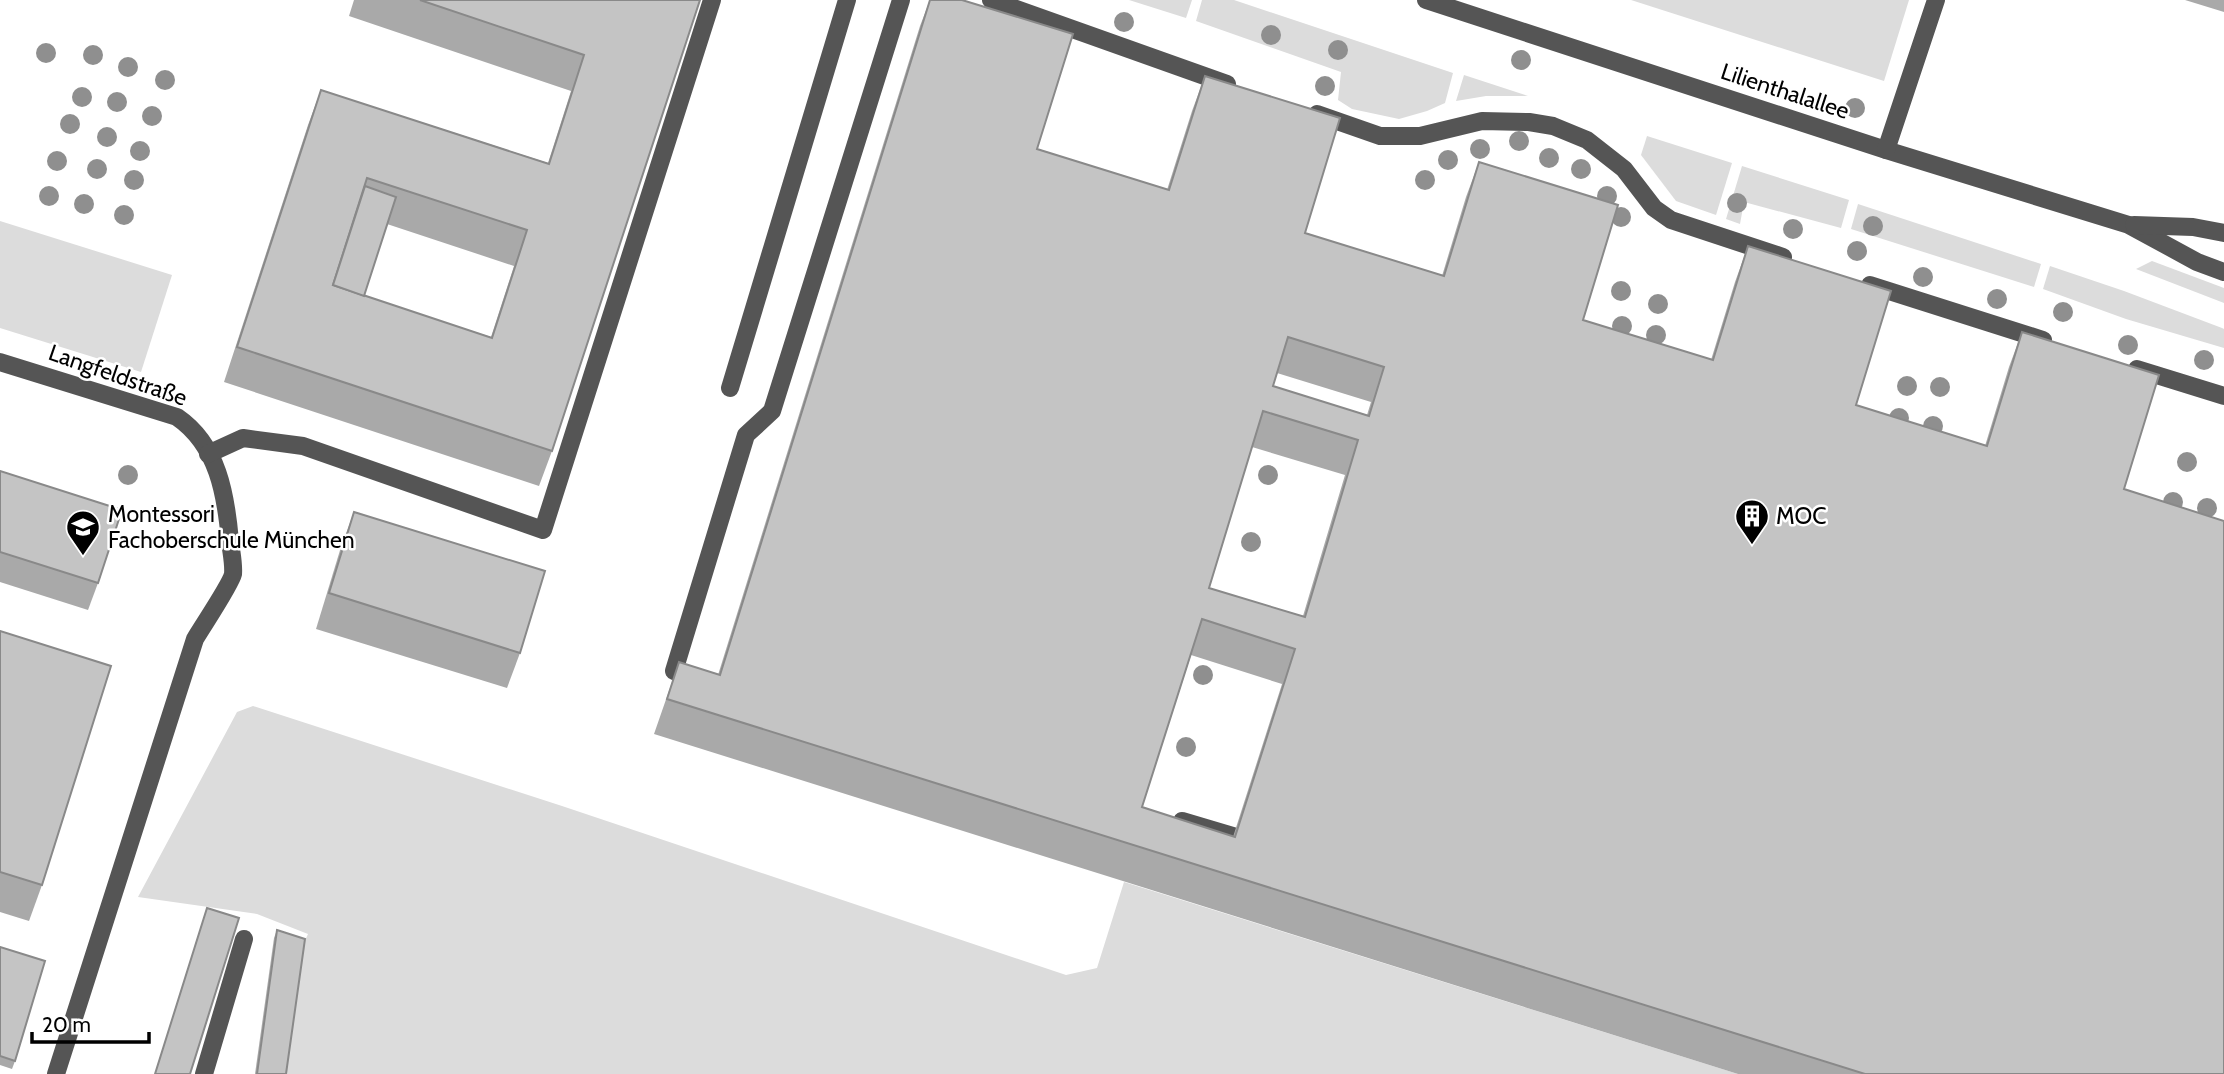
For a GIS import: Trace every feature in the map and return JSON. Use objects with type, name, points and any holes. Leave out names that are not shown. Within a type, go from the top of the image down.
[{"type":"street","points":[[208,454],[243,438],[303,446],[543,530],[712,0]]},
{"type":"street","points":[[730,388],[847,0]]},
{"type":"street","points":[[714,682],[674,670],[746,435],[772,411],[901,0]]},
{"type":"street","points":[[991,0],[1240,89]]},
{"type":"street","name":"Lilienthalallee","points":[[1426,0],[1886,150],[2129,225],[2197,262],[2224,272]]},
{"type":"street","points":[[1886,150],[1936,0]]},
{"type":"street","points":[[1304,110],[1380,136],[1420,136],[1482,121],[1529,122],[1553,126],[1587,140],[1624,169],[1654,208],[1671,220],[1794,261]]},
{"type":"street","name":"Lilienthalallee","points":[[2129,225],[2193,227],[2224,233]]},
{"type":"street","points":[[1858,282],[2063,346]]},
{"type":"street","name":"Langfeldstraße","points":[[0,362],[177,417],[190,426],[202,440],[220,478],[227,506],[233,575],[195,639],[56,1074]]},
{"type":"street","points":[[2115,362],[2224,396]]},
{"type":"street","points":[[1166,816],[1272,848]]},
{"type":"street","points":[[204,1074],[244,939]]},
{"type":"shaded area","points":[[1129,0],[1192,0],[1186,18]]},
{"type":"shaded area","points":[[1202,0],[1234,0],[1453,73],[1445,103],[1399,119],[1352,109],[1338,100],[1341,72],[1196,21]]},
{"type":"shaded area","points":[[1631,0],[1909,0],[1884,81]]},
{"type":"shaded area","points":[[1464,75],[1528,96],[1486,96],[1456,101]]},
{"type":"shaded area","points":[[1647,136],[1732,163],[1716,215],[1676,201],[1641,155]]},
{"type":"shaded area","points":[[1742,166],[1849,200],[1841,228],[1744,202],[1740,224],[1726,219]]},
{"type":"shaded area","points":[[1858,204],[2041,264],[2034,287],[1851,229]]},
{"type":"shaded area","points":[[0,221],[172,275],[141,372],[0,328]]},
{"type":"shaded area","points":[[2152,261],[2224,288],[2224,303],[2136,269]]},
{"type":"shaded area","points":[[2050,266],[2222,328],[2224,348],[2126,319],[2043,289]]},
{"type":"shaded area","points":[[253,706],[562,806],[1066,975],[1097,968],[1124,882],[1738,1074],[284,1074],[302,947],[308,934],[257,914],[138,897],[237,712]]},
{"type":"building","points":[[420,0],[700,0],[552,451],[237,347],[321,90],[549,164],[584,55]],"holes":[[[367,178],[527,230],[492,338],[333,285]]]},
{"type":"building","name":"MOC","points":[[930,0],[962,0],[1073,34],[1037,149],[1169,190],[1205,76],[1340,118],[1305,233],[1444,276],[1479,162],[1618,205],[1583,320],[1713,360],[1748,246],[1891,291],[1856,405],[1987,446],[2022,332],[2159,375],[2124,489],[2224,521],[2224,1074],[1865,1074],[667,699],[679,662],[720,675]],"holes":[[[1288,337],[1384,367],[1369,416],[1273,386]],[[1263,411],[1358,440],[1305,617],[1209,588]],[[1202,619],[1295,649],[1235,837],[1142,807]]]},
{"type":"building","points":[[365,186],[396,197],[364,296],[333,285]]},
{"type":"building","points":[[0,471],[122,510],[98,583],[0,552]]},
{"type":"building","points":[[354,512],[545,571],[520,653],[329,593]]},
{"type":"building","points":[[0,631],[111,666],[42,885],[0,872]]},
{"type":"building","points":[[207,908],[239,918],[190,1074],[155,1074]]},
{"type":"building","points":[[277,930],[305,939],[286,1074],[257,1074]]},
{"type":"building","points":[[0,947],[45,961],[15,1061],[0,1056]]},
{"type":"place","name":"MOC","points":[[1752,546]]},
{"type":"place","name":"Montessori Fachoberschule München","points":[[83,557]]}]
